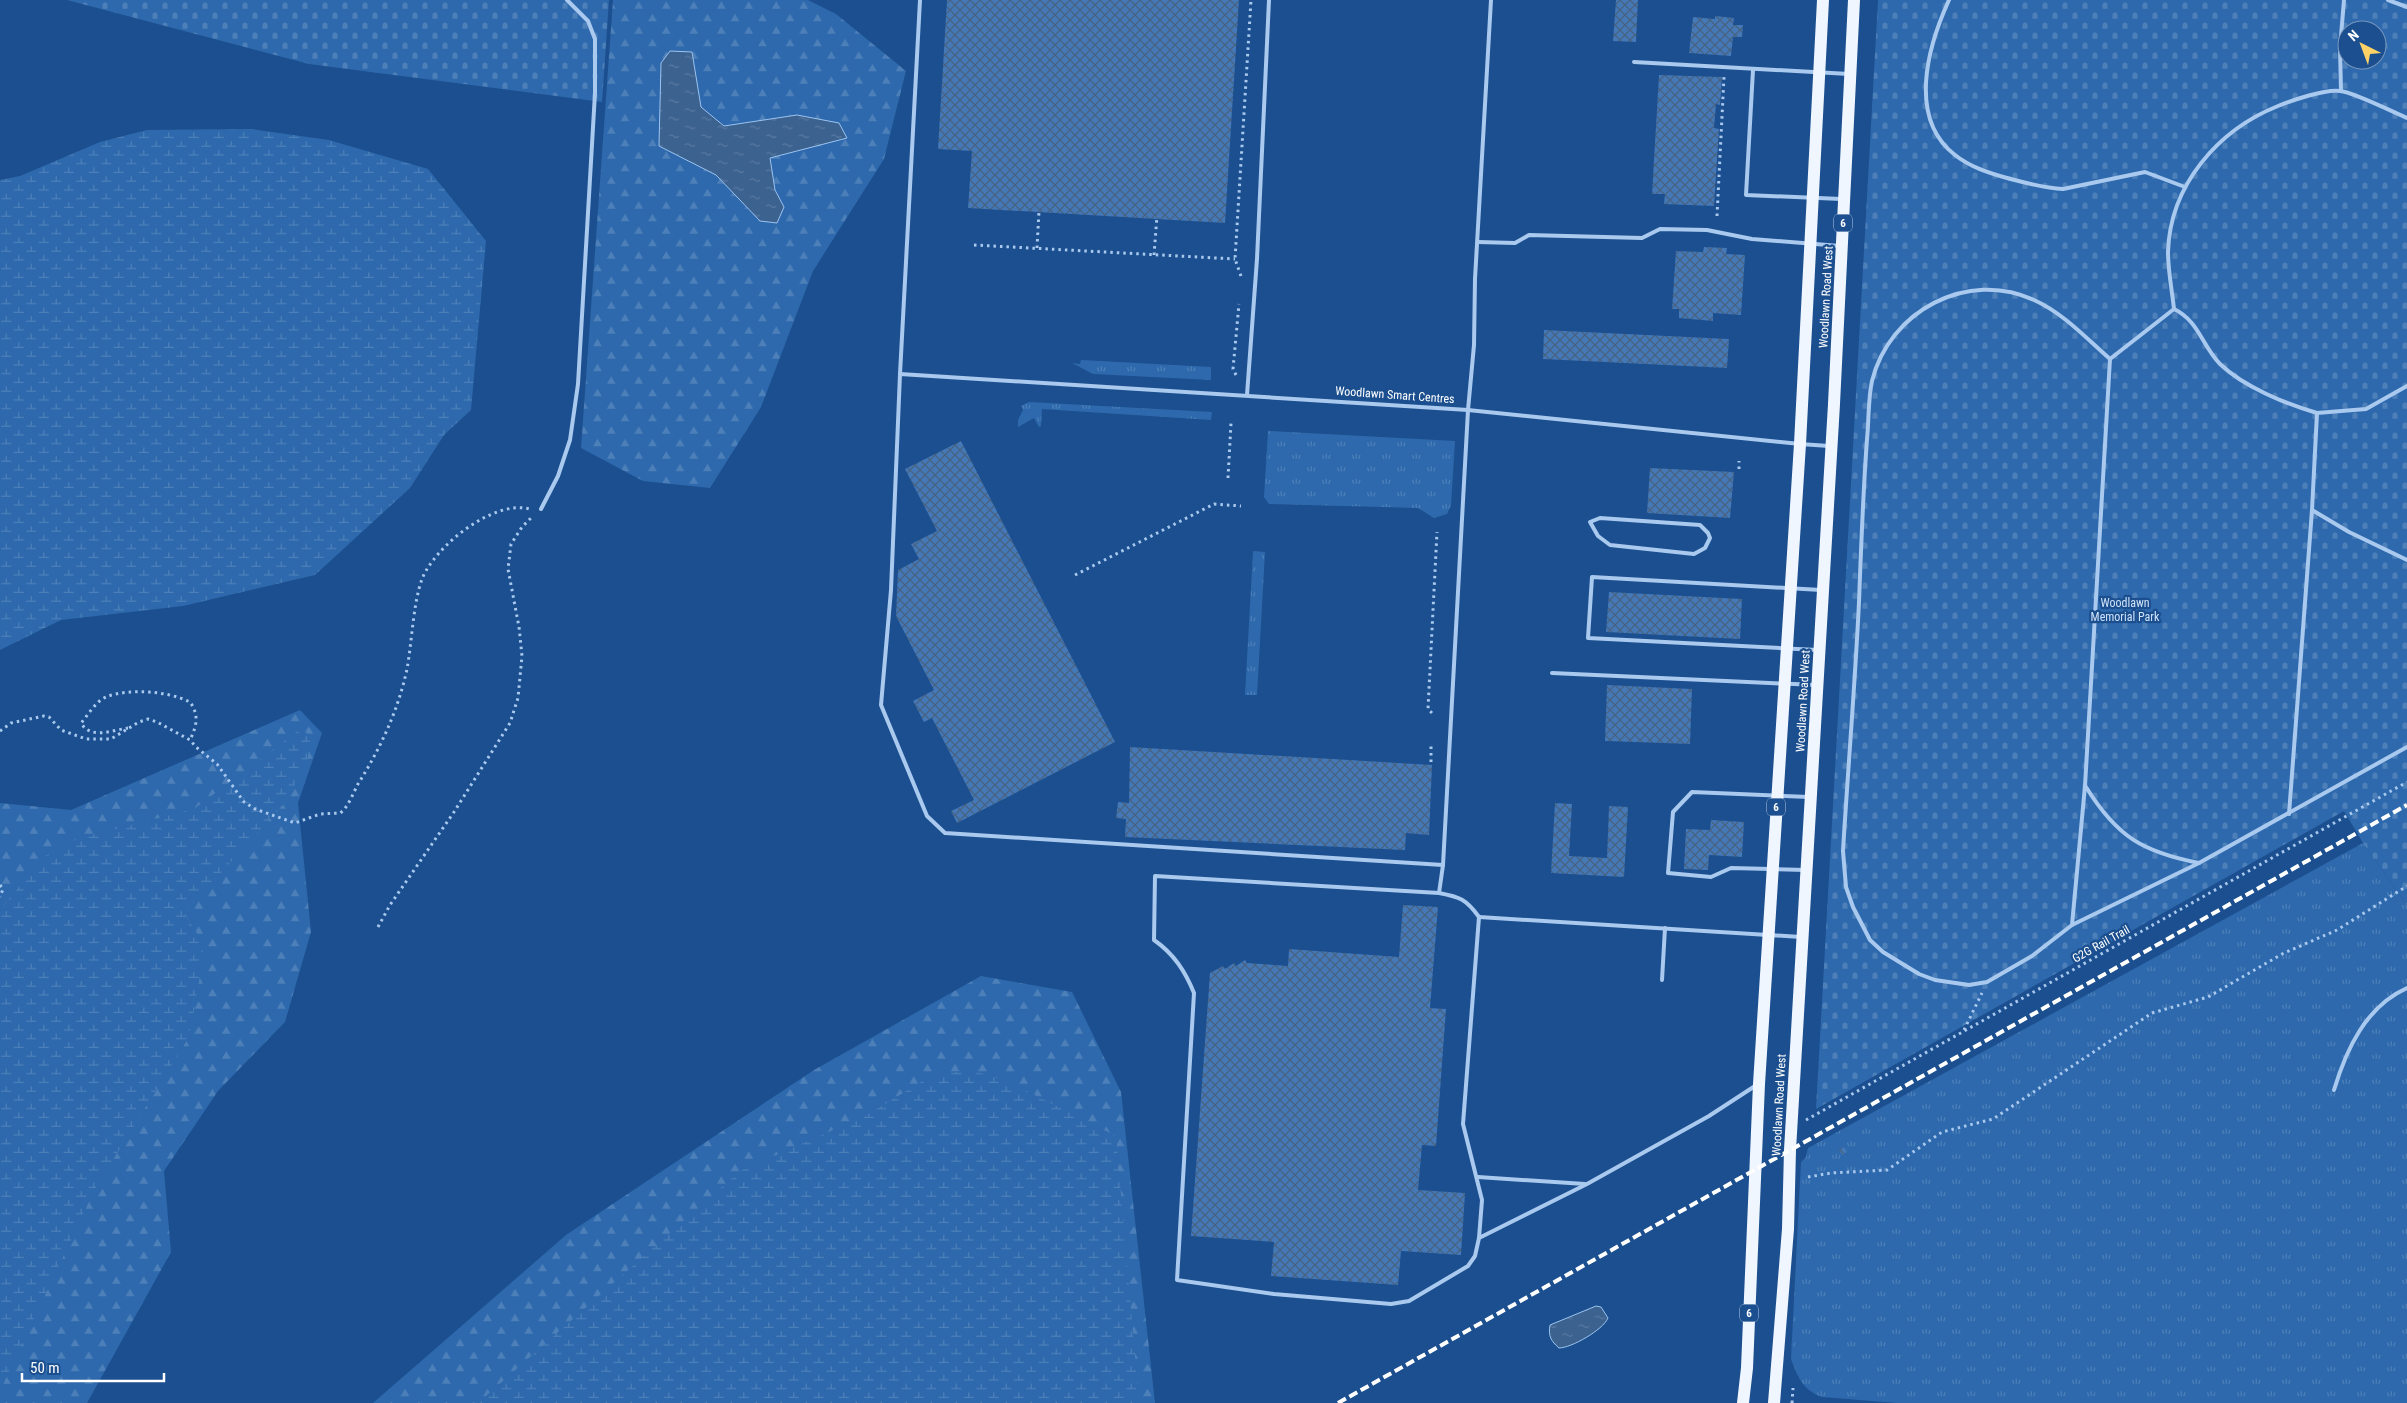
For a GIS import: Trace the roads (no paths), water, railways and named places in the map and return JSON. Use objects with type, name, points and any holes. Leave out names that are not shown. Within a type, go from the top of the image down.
[{"type":"main road","name":"Woodlawn Road West","points":[[1743,1403],[1748,1339],[1759,1084],[1776,796],[1800,444],[1823,0]]},
{"type":"main road","name":"Woodlawn Road West","points":[[1774,1403],[1788,1229],[1790,1150],[1832,446],[1852,74],[1854,0]]},
{"type":"lane","points":[[541,509],[558,476],[570,440],[578,384],[595,93],[596,39],[588,21],[567,0]]},
{"type":"lane","points":[[920,0],[900,374],[891,590],[881,705],[927,816],[944,833],[1443,865]]},
{"type":"lane","points":[[1247,395],[1256,276],[1269,0]]},
{"type":"lane","name":"Woodlawn Smart Centres","points":[[900,374],[1468,410],[1474,345],[1491,0]]},
{"type":"lane","points":[[1949,0],[1929,54],[1926,91],[1929,112],[1936,132],[1944,145],[1955,155],[1988,172],[2049,188],[2063,188],[2146,172],[2185,187]]},
{"type":"lane","points":[[2340,91],[2340,48],[2344,0]]},
{"type":"lane","points":[[2388,0],[2407,7]]},
{"type":"lane","points":[[1634,62],[1852,74]]},
{"type":"lane","points":[[1753,70],[1746,195],[1844,199]]},
{"type":"lane","points":[[2174,309],[2168,252],[2175,212],[2185,187],[2201,162],[2219,141],[2242,124],[2287,102],[2340,91],[2407,118]]},
{"type":"lane","points":[[1478,242],[1514,243],[1529,235],[1642,238],[1660,229],[1707,230],[1752,239],[1842,246]]},
{"type":"lane","points":[[2110,359],[2052,309],[2031,298],[2007,291],[1984,289],[1959,292],[1936,300],[1913,315],[1884,352],[1872,382],[1865,468],[1843,851],[1846,887],[1852,907],[1870,940],[1882,952],[1919,974],[1935,980],[1969,985],[1987,982],[2032,956],[2072,925],[2199,863],[2407,747]]},
{"type":"lane","points":[[2072,925],[2085,786],[2110,359],[2174,309]]},
{"type":"lane","points":[[2174,309],[2182,313],[2196,326],[2220,364],[2269,395],[2292,406],[2316,413],[2366,409],[2407,386]]},
{"type":"lane","points":[[1439,893],[1443,865],[1468,410],[1832,446]]},
{"type":"lane","points":[[2288,814],[2312,510],[2316,413]]},
{"type":"lane","points":[[2312,510],[2349,532],[2407,560]]},
{"type":"lane","points":[[1600,518],[1700,524],[1708,532],[1710,538],[1705,548],[1694,554],[1621,547],[1610,545],[1598,536],[1590,522],[1600,518]]},
{"type":"lane","points":[[1819,650],[1786,650],[1588,638],[1592,577],[1823,590]]},
{"type":"lane","points":[[1552,674],[1817,685]]},
{"type":"lane","points":[[2085,786],[2114,824],[2130,838],[2148,850],[2173,858],[2199,863]]},
{"type":"lane","points":[[1806,870],[1731,868],[1711,877],[1668,873],[1673,812],[1692,792],[1811,798]]},
{"type":"lane","points":[[1479,917],[1463,1124],[1478,1177],[1482,1200],[1480,1238],[1475,1256],[1468,1266],[1409,1302],[1391,1304],[1274,1294],[1177,1280],[1194,993],[1179,964],[1167,948],[1154,940],[1155,876],[1439,893],[1464,900],[1479,917],[1803,937]]},
{"type":"lane","points":[[1662,980],[1665,928]]},
{"type":"lane","points":[[2334,1090],[2344,1058],[2361,1028],[2381,1004],[2407,988]]},
{"type":"lane","points":[[1480,1238],[1587,1184],[1698,1122],[1759,1084]]},
{"type":"lane","points":[[1478,1177],[1587,1184]]},
{"type":"water","points":[[670,51],[692,52],[701,107],[724,126],[797,115],[839,123],[847,138],[770,158],[775,190],[784,207],[777,223],[760,221],[716,175],[659,146],[661,63]]},
{"type":"water","points":[[1596,1306],[1601,1307],[1608,1318],[1600,1328],[1586,1338],[1571,1345],[1559,1348],[1554,1343],[1549,1332],[1550,1325]]},
{"type":"railway","points":[[1338,1403],[2407,805]]},
{"type":"park label","name":"Woodlawn Memorial Park","points":[[2125,610]]}]
